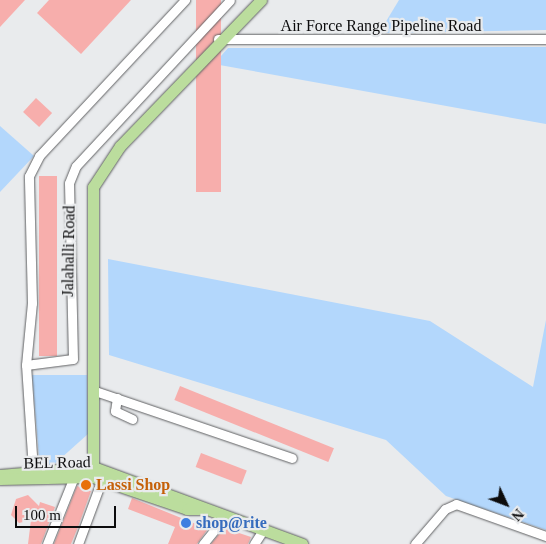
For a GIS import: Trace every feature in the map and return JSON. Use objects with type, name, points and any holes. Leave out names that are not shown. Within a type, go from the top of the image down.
[{"type":"main road","name":"Jalahalli Road","points":[[92,473],[95,391],[90,257],[93,187],[120,146],[220,40],[254,0]]},
{"type":"main road","points":[[220,40],[261,0]]},
{"type":"main road","name":"Jalahalli Road","points":[[92,473],[82,238],[89,186],[119,143],[220,40]]},
{"type":"main road","name":"BEL Road","points":[[0,475],[36,470],[92,473],[187,509],[199,509],[226,516],[300,544]]},
{"type":"main road","name":"BEL Road","points":[[0,479],[74,476],[92,473]]},
{"type":"street","points":[[36,470],[27,362],[32,303],[29,176],[39,156],[185,0]]},
{"type":"street","points":[[27,362],[73,359],[69,183],[76,166],[230,0]]},
{"type":"street","name":"Air Force Range Pipeline Road","points":[[220,40],[546,39]]},
{"type":"street","points":[[27,362],[30,354],[30,345]]},
{"type":"street","points":[[95,391],[292,458]]},
{"type":"street","points":[[117,398],[115,411],[132,419]]},
{"type":"street","points":[[78,544],[92,473]]},
{"type":"street","points":[[47,544],[74,476]]},
{"type":"street","points":[[415,544],[446,509],[456,504],[546,536]]},
{"type":"street","points":[[203,544],[226,516]]},
{"type":"street","points":[[254,544],[263,530]]},
{"type":"shaded area","points":[[399,0],[546,0],[546,30],[379,33]]},
{"type":"shaded area","points":[[546,47],[546,124],[214,64],[228,48]]},
{"type":"shaded area","points":[[0,126],[34,156],[0,192]]},
{"type":"shaded area","points":[[108,259],[430,321],[533,387],[546,320],[546,530],[446,496],[386,440],[109,355]]},
{"type":"shaded area","points":[[32,375],[87,375],[88,434],[50,468],[40,469]]},
{"type":"building","points":[[0,0],[25,0],[0,27]]},
{"type":"building","points":[[49,0],[131,0],[81,54],[37,13]]},
{"type":"building","points":[[196,0],[221,0],[221,192],[196,192]]},
{"type":"building","points":[[36,98],[52,113],[39,127],[23,112]]},
{"type":"building","points":[[39,176],[57,176],[57,356],[39,356]]},
{"type":"building","points":[[180,386],[334,448],[328,462],[174,400]]},
{"type":"building","points":[[201,453],[247,471],[241,485],[196,467]]},
{"type":"building","points":[[77,486],[91,491],[78,527],[71,544],[54,544]]},
{"type":"building","points":[[28,495],[39,506],[40,502],[55,507],[41,544],[28,544],[31,520],[19,523],[11,515],[16,499]]},
{"type":"building","points":[[132,498],[196,524],[200,519],[210,526],[197,544],[168,544],[175,527],[128,509]]},
{"type":"building","points":[[224,528],[251,537],[248,544],[211,544]]},
{"type":"place","name":"Lassi Shop","points":[[86,485]]},
{"type":"place","name":"shop@rite","points":[[186,523]]}]
